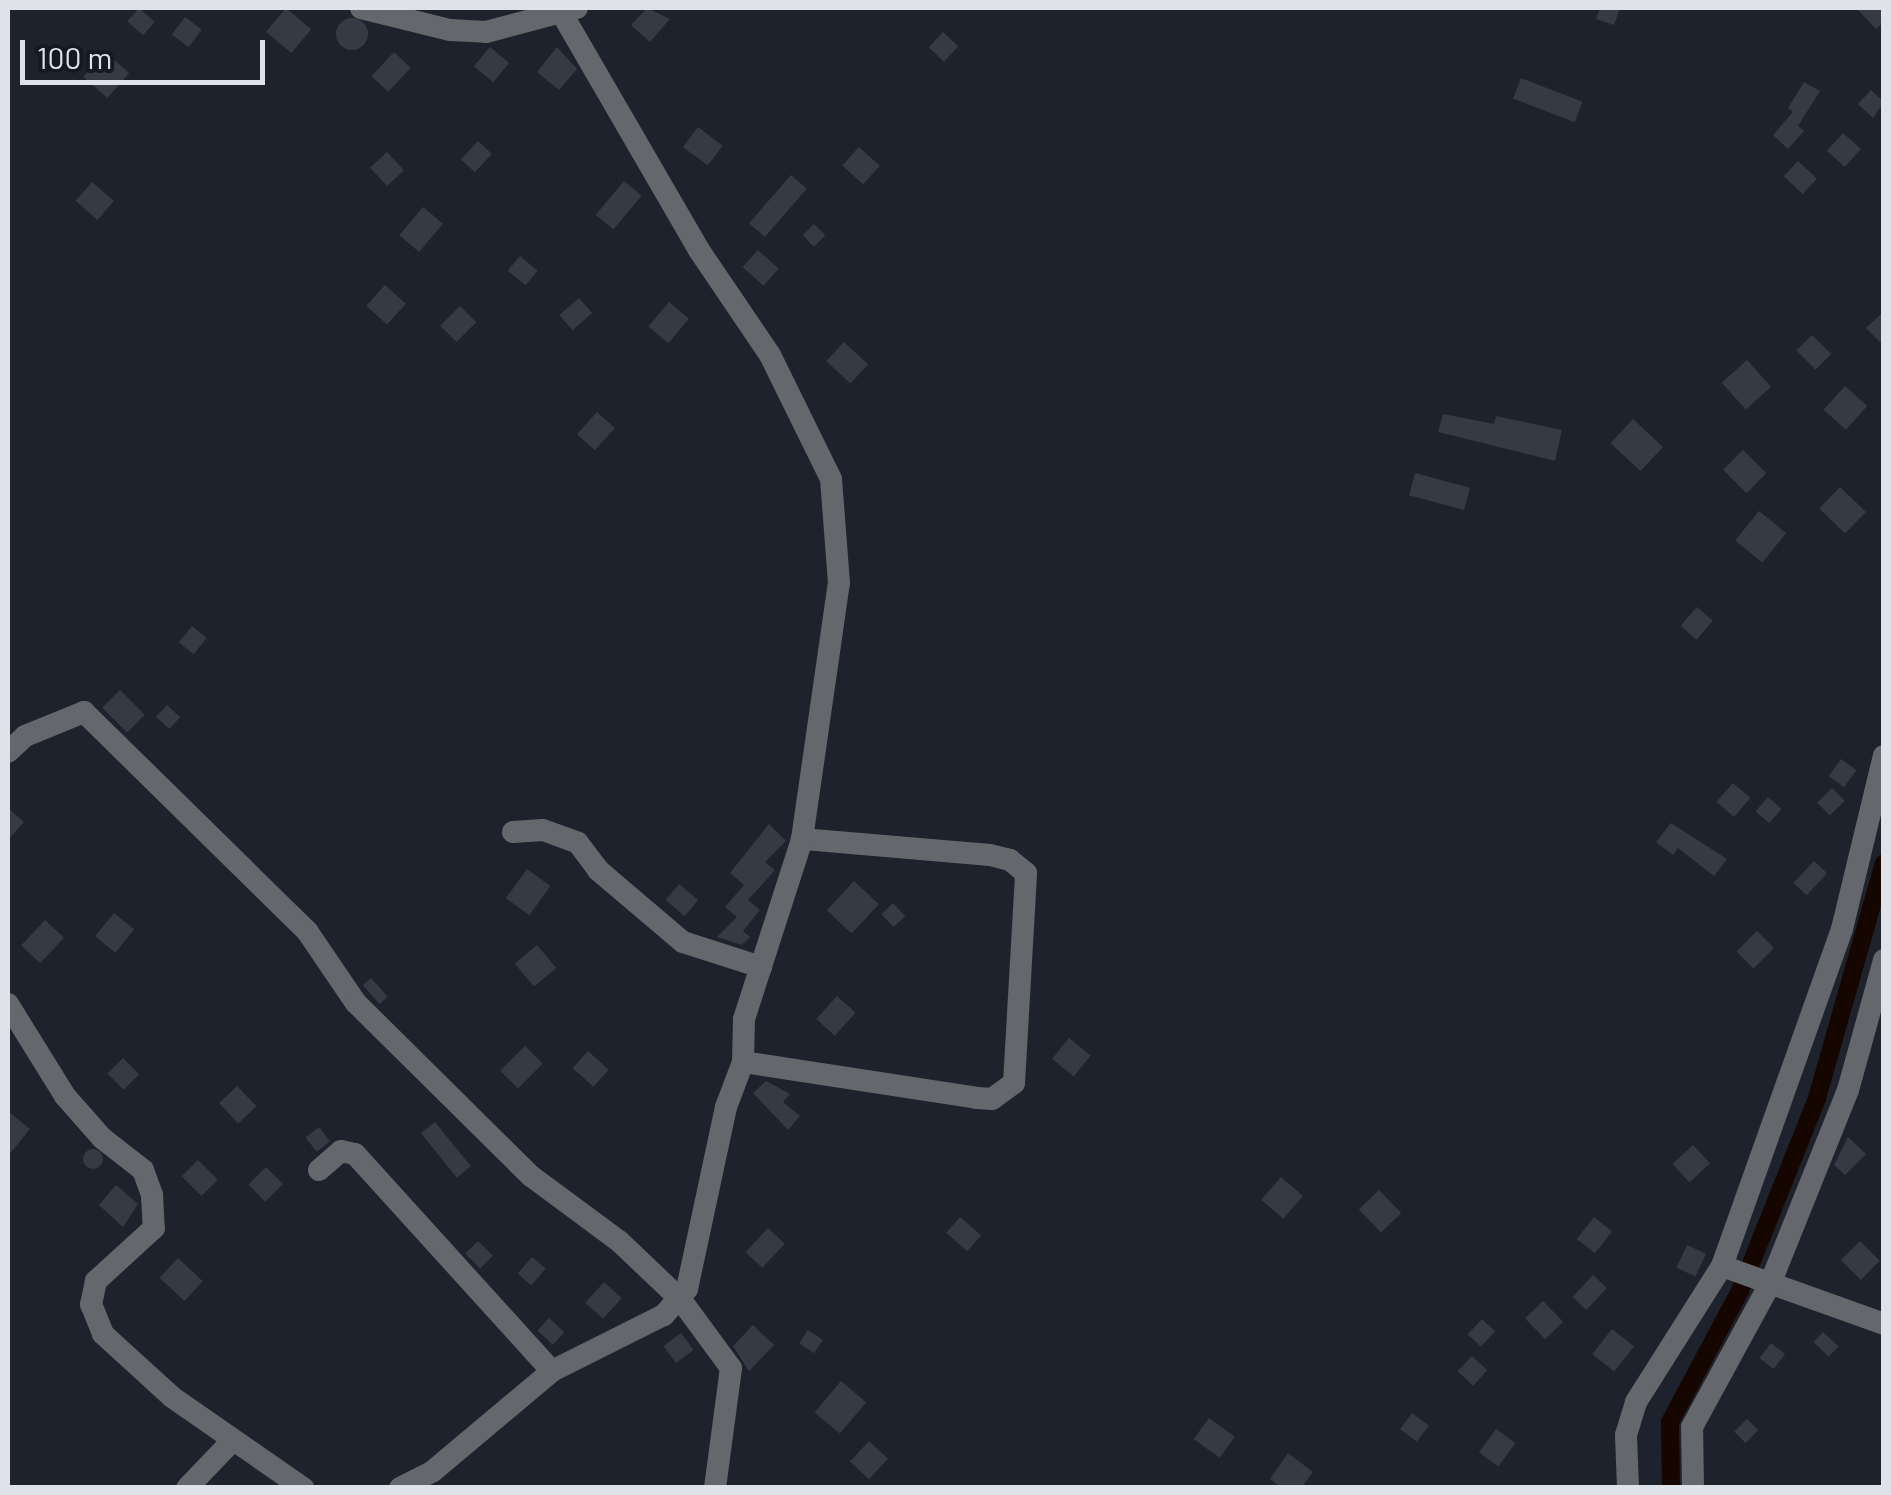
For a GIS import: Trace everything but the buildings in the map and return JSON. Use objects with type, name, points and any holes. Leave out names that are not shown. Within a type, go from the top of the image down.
[{"type":"street","points":[[361,8],[450,30],[486,32],[570,11],[699,250],[770,356],[832,479],[839,583],[802,839],[744,1020],[743,1062],[681,1300],[664,1315],[552,1371],[406,1486]]},
{"type":"street","points":[[8,752],[25,736],[84,712],[137,757],[307,931],[356,1003],[504,1150],[619,1240],[681,1300],[731,1368],[715,1488]]},
{"type":"street","points":[[1628,1488],[1626,1435],[1636,1402],[1722,1266],[1842,929],[1884,756]]},
{"type":"street","points":[[514,832],[543,830],[578,844],[598,870],[684,942],[761,967]]},
{"type":"street","points":[[743,1062],[977,1098],[992,1098],[1014,1084],[1026,873],[990,855],[802,839]]},
{"type":"street","points":[[1692,1488],[1692,1428],[1768,1284],[1848,1090],[1884,960]]},
{"type":"street","points":[[8,1004],[65,1096],[102,1138],[142,1170],[152,1194],[154,1228],[96,1281],[90,1304],[102,1334],[232,1441],[302,1488]]},
{"type":"street","points":[[320,1170],[341,1151],[355,1154],[552,1371]]},
{"type":"street","points":[[1722,1266],[1884,1324]]},
{"type":"street","points":[[186,1488],[232,1441]]},
{"type":"waterway","points":[[1671,1488],[1670,1422],[1740,1291],[1817,1098],[1884,863]]}]
